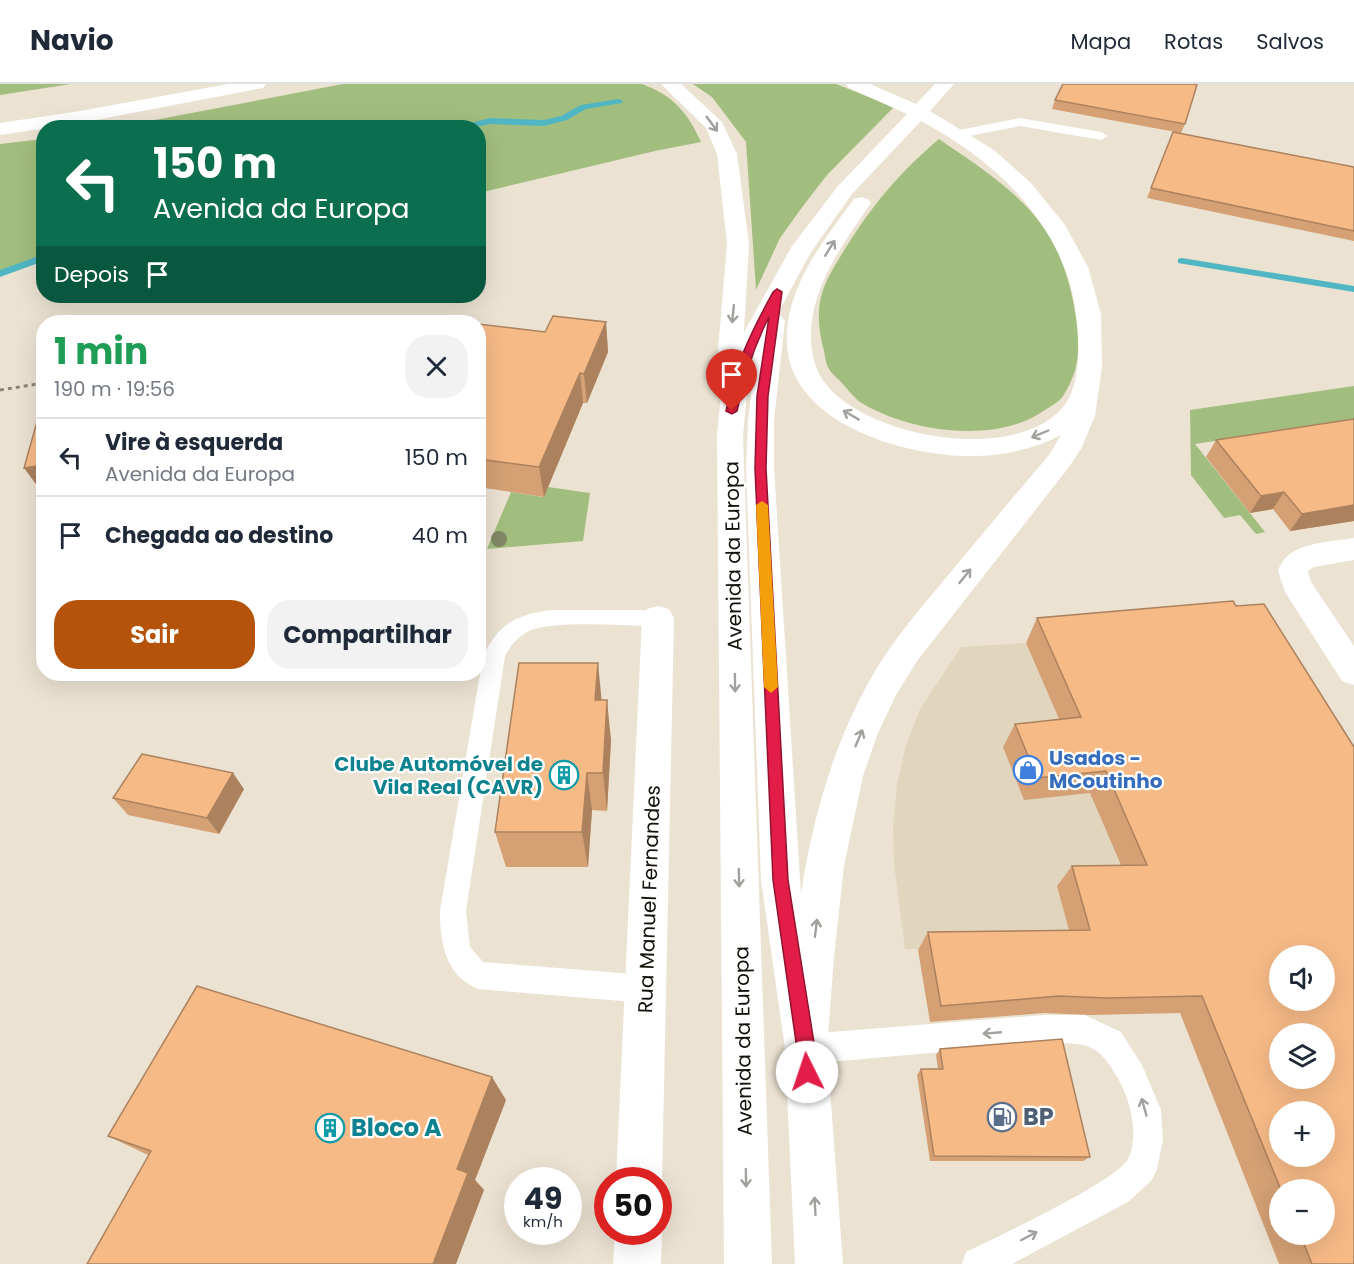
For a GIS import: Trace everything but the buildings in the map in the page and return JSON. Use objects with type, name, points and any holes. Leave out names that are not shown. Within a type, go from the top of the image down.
[{"type":"main road","points":[[60,120],[257,84]]},
{"type":"main road","points":[[670,84],[715,126],[724,145],[729,164],[738,244],[729,387],[730,435]]},
{"type":"main road","points":[[806,1049],[822,884],[836,811],[855,747],[881,690],[910,645],[1067,450],[1083,415],[1090,340],[1086,304],[1077,266],[1069,247],[1046,210],[1020,182],[958,134],[901,104],[855,84]]},
{"type":"main road","points":[[945,84],[887,157],[826,254],[801,316],[799,338],[806,372],[815,388],[831,402],[877,429],[933,446],[962,448],[1017,442],[1040,435],[1058,426],[1071,416],[1080,403],[1088,377]]},
{"type":"main road","points":[[777,292],[818,224],[845,190],[887,157],[965,84]]},
{"type":"main road","points":[[0,129],[36,124]]},
{"type":"main road","name":"Avenida da Europa","points":[[748,1264],[730,435],[734,394],[741,367],[750,343],[777,292]]},
{"type":"main road","name":"Avenida da Europa","points":[[777,292],[763,396],[760,468],[780,880],[806,1049],[819,1264]]},
{"type":"main road","points":[[1354,549],[1307,557],[1298,562],[1293,571],[1299,590],[1354,672]]},
{"type":"main road","name":"Rua Manuel Fernandes","points":[[639,1167],[658,618]]},
{"type":"main road","points":[[637,1264],[638,1245]]},
{"type":"lane","points":[[958,134],[1002,124],[1023,122],[1101,136]]},
{"type":"lane","points":[[646,989],[478,975],[466,967],[458,954],[453,911],[494,656],[498,644],[506,634],[534,620],[564,617],[658,618]]},
{"type":"lane","points":[[806,1049],[1044,1029],[1085,1029],[1111,1041],[1132,1075],[1146,1110],[1148,1140],[1141,1169],[1117,1191],[978,1264]]},
{"type":"path","points":[[0,390],[36,384]]},
{"type":"shaded area","points":[[1026,643],[1130,885],[1074,949],[905,949],[894,864],[893,828],[897,785],[906,745],[920,709],[961,647]]},
{"type":"green space","points":[[0,84],[71,84],[0,95]]},
{"type":"green space","points":[[343,84],[642,84],[653,88],[678,106],[691,122],[701,142],[486,191],[486,120],[155,120]]},
{"type":"green space","points":[[693,84],[836,84],[894,107],[827,175],[803,206],[780,238],[756,290],[746,142],[712,97]]},
{"type":"green space","points":[[939,139],[990,175],[1031,211],[1047,232],[1069,284],[1076,318],[1078,349],[1076,368],[1069,386],[1059,400],[1045,410],[1025,421],[1002,428],[978,431],[927,427],[902,421],[860,402],[828,367],[820,335],[821,297],[838,260],[876,203],[911,164]]},
{"type":"green space","points":[[36,140],[36,263],[0,276],[0,144]]},
{"type":"green space","points":[[1354,386],[1354,420],[1195,444],[1265,532],[1256,534],[1240,515],[1224,518],[1191,475],[1190,410]]},
{"type":"green space","points":[[548,487],[590,493],[583,541],[487,549],[511,492],[543,497]]},
{"type":"waterway","points":[[486,122],[544,123],[564,118],[584,107],[619,101]]},
{"type":"waterway","points":[[0,274],[36,260]]},
{"type":"waterway","points":[[1182,261],[1354,289]]},
{"type":"slow traffic","points":[[762,505],[771,687]]},
{"type":"place","name":"Usados - MCoutinho","points":[[1028,770]]},
{"type":"place","name":"Clube Automóvel de Vila Real (CAVR)","points":[[564,775]]},
{"type":"place","name":"BP","points":[[1002,1117]]},
{"type":"place","name":"Bloco A","points":[[330,1128]]},
{"type":"route","points":[[732,411],[738,376],[750,343],[777,292],[760,420],[760,468],[780,880],[806,1049],[807,1072]]}]
